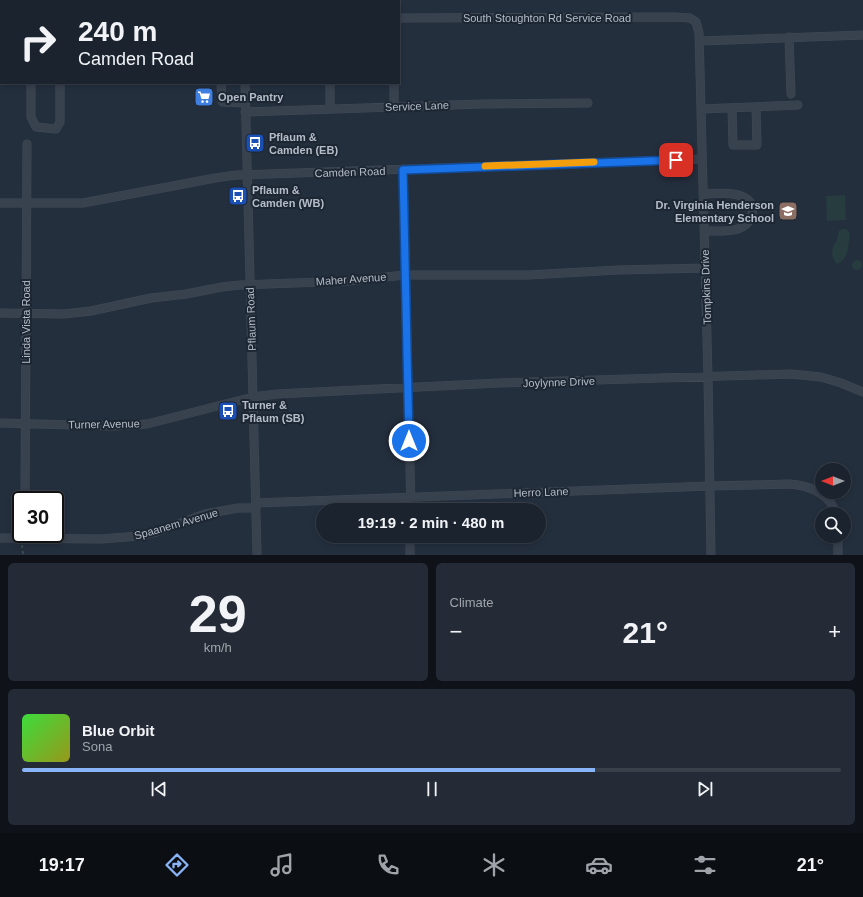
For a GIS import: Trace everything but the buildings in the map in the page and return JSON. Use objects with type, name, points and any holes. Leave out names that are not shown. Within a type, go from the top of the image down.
[{"type":"street","name":"South Stoughton Rd Service Road","points":[[400,18],[674,17],[690,18],[694,20]]},
{"type":"street","name":"Tompkins Drive","points":[[694,20],[698,27],[700,40],[711,555]]},
{"type":"street","points":[[700,40],[863,35]]},
{"type":"street","points":[[789,37],[791,94]]},
{"type":"street","points":[[31,84],[31,117],[36,127],[56,129],[60,122],[60,84]]},
{"type":"street","points":[[221,84],[223,102],[245,103]]},
{"type":"street","name":"Pflaum Road","points":[[245,84],[257,555]]},
{"type":"street","points":[[330,84],[330,109]]},
{"type":"street","points":[[394,84],[394,107]]},
{"type":"street","name":"Service Lane","points":[[245,112],[588,103]]},
{"type":"street","points":[[702,109],[798,105]]},
{"type":"street","points":[[732,108],[733,145],[756,145],[756,107]]},
{"type":"street","name":"Linda Vista Road","points":[[25,491],[27,144]]},
{"type":"street","name":"Camden Road","points":[[0,203],[83,203],[215,178],[247,175],[702,159]]},
{"type":"street","points":[[403,170],[411,503]]},
{"type":"street","points":[[703,194],[738,194],[750,201],[752,208],[752,215],[744,226],[737,229],[704,231]]},
{"type":"street","name":"Maher Avenue","points":[[0,313],[64,314],[91,311],[151,298],[249,284],[348,281],[405,276],[528,275],[619,270],[705,268]]},
{"type":"street","name":"Joylynne Drive","points":[[253,397],[277,394],[499,383],[542,383],[791,374],[814,376],[841,382],[863,392]]},
{"type":"street","name":"Turner Avenue","points":[[0,424],[113,426],[147,424],[253,397]]},
{"type":"street","name":"Herro Lane","points":[[256,505],[411,497],[790,484],[812,489],[824,496],[833,507]]},
{"type":"street","name":"Spaanem Avenue","points":[[64,538],[101,539],[139,536],[156,532],[205,514],[256,505]]},
{"type":"street","name":"Spaanem Avenue","points":[[0,538],[12,537]]},
{"type":"street","points":[[410,543],[410,555]]},
{"type":"street","points":[[838,543],[838,555]]},
{"type":"green space","points":[[845,195],[846,220],[827,221],[826,196]]},
{"type":"green space","points":[[842,229],[847,229],[850,234],[846,255],[841,262],[837,264],[833,259],[832,252],[839,231]]},
{"type":"green space","points":[[855,260],[859,260],[861,261],[861,269],[855,270],[852,267],[852,263]]},
{"type":"slow traffic","points":[[485,166],[594,162]]},
{"type":"place","name":"Open Pantry","points":[[204,97]]},
{"type":"place","name":"Pflaum & Camden (EB)","points":[[255,143]]},
{"type":"place","name":"Pflaum & Camden (WB)","points":[[238,196]]},
{"type":"place","name":"Dr. Virginia Henderson Elementary School","points":[[788,211]]},
{"type":"place","name":"Turner & Pflaum (SB)","points":[[228,411]]},
{"type":"route","points":[[409,441],[403,170],[676,160]]}]
